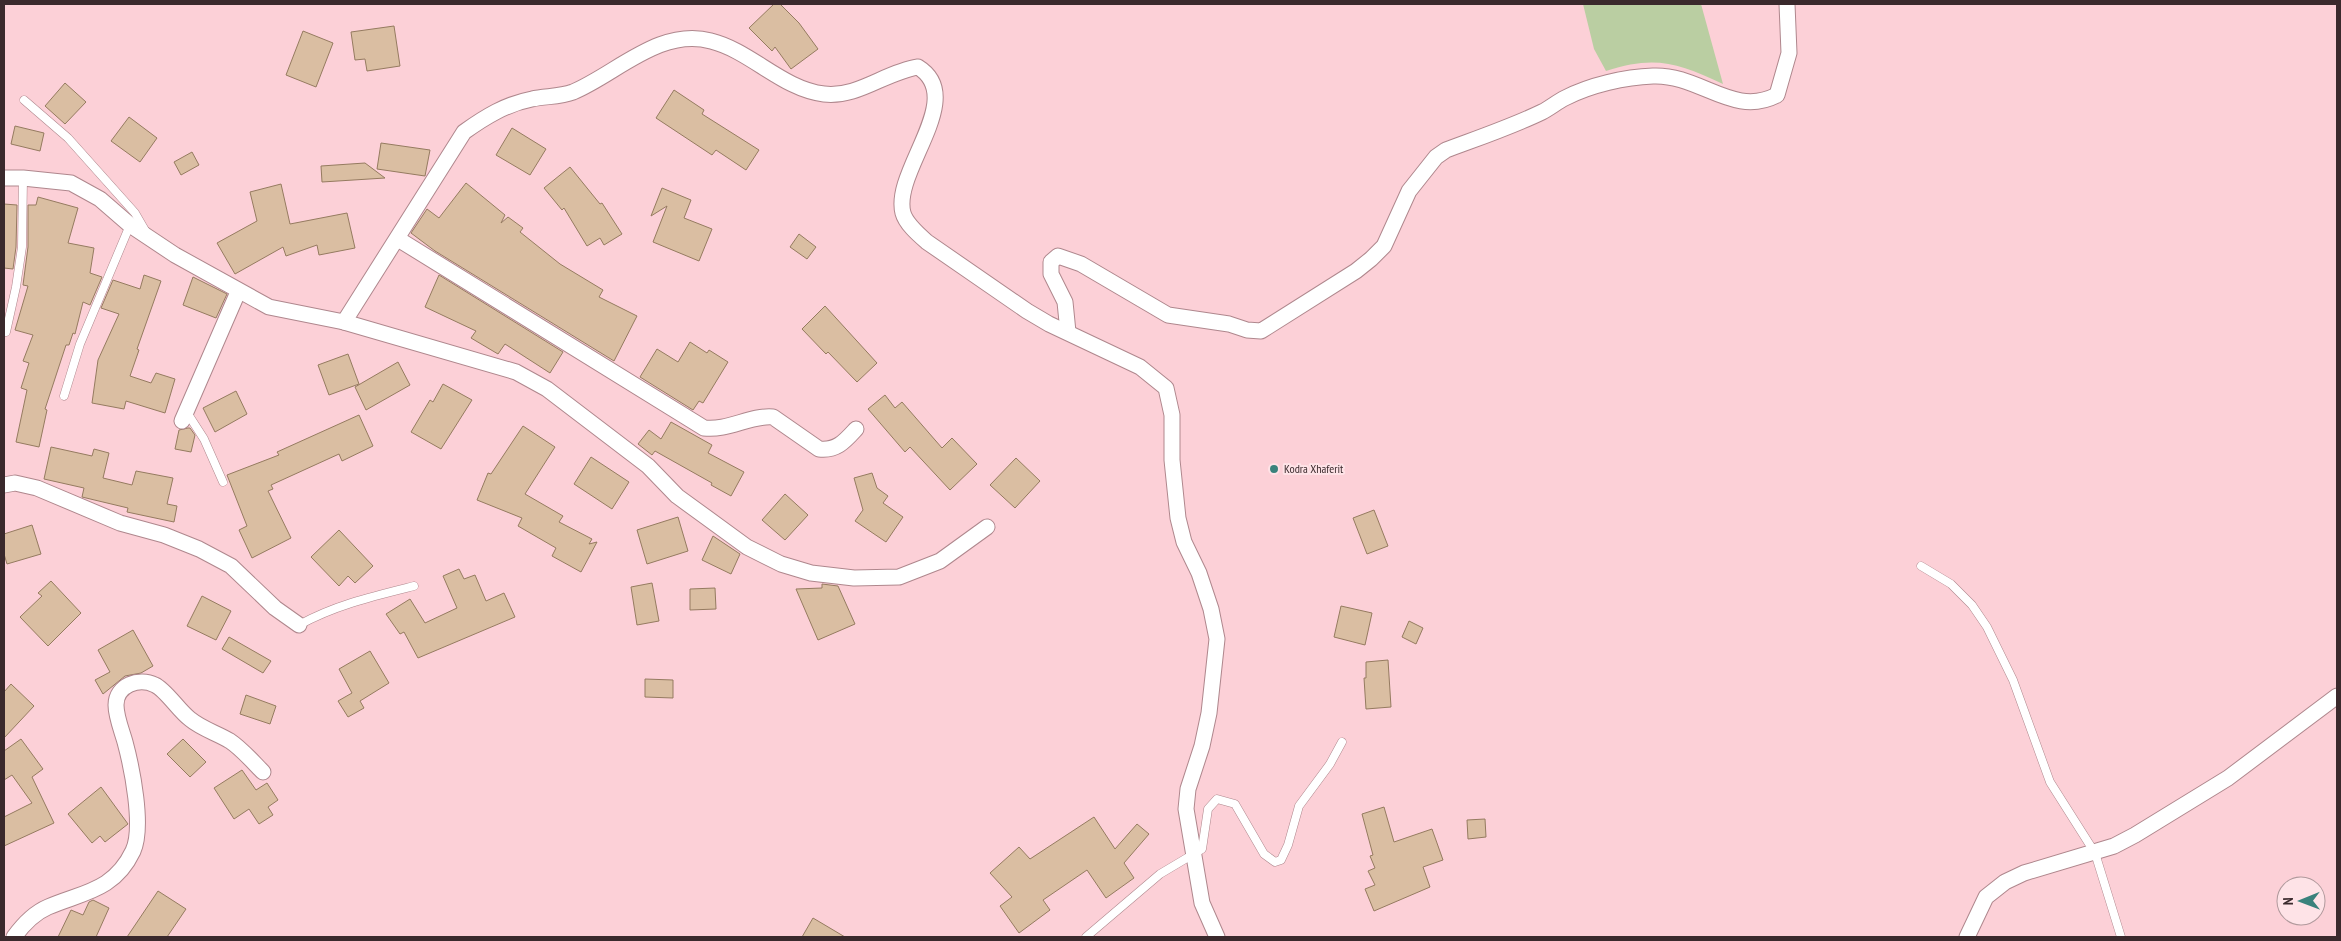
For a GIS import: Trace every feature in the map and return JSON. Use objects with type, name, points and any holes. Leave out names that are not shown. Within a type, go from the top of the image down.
[{"type":"street","points":[[1068,332],[1065,302],[1051,274],[1051,262],[1058,256],[1081,264],[1168,315],[1261,331],[1356,271],[1371,259],[1384,246],[1409,191],[1436,157],[1446,150],[1544,111],[1565,98],[1626,79],[1655,76],[1682,78],[1726,97],[1746,103],[1764,102],[1777,95],[1789,53],[1787,4]]},
{"type":"street","points":[[344,322],[464,132],[483,118],[503,108],[529,99],[570,93],[676,38],[711,41],[731,49],[787,81],[825,94],[858,90],[905,69],[918,67],[926,72],[934,83],[934,109],[929,127],[908,177],[902,199],[903,213],[916,233],[1027,311],[1140,367],[1166,388],[1171,402],[1172,460],[1178,518],[1184,542],[1199,573],[1211,609],[1217,639],[1209,713],[1202,746],[1188,789],[1186,809],[1202,903],[1217,937]]},
{"type":"street","points":[[4,178],[23,178],[71,184],[100,199],[130,225],[149,238],[238,292],[269,307],[344,322],[516,372],[539,385],[648,466],[677,496],[747,547],[781,564],[811,573],[854,578],[899,577],[940,561],[987,526]]},
{"type":"street","points":[[398,239],[704,428],[715,429],[765,416],[773,417],[819,449],[828,450],[839,446],[856,429]]},
{"type":"street","points":[[184,416],[238,292]]},
{"type":"street","points":[[4,485],[15,484],[37,488],[120,523],[164,535],[199,549],[231,566],[275,608],[300,625]]},
{"type":"street","points":[[14,937],[22,926],[47,908],[90,893],[110,880],[126,864],[134,849],[138,831],[132,773],[116,705],[120,692],[130,683],[142,680],[157,685],[190,719],[231,742],[263,772]]},
{"type":"street","points":[[1967,937],[1986,898],[2004,882],[2024,873],[2095,853],[2135,835],[2228,778],[2337,696]]},
{"type":"lane","points":[[24,100],[68,138],[135,213],[149,238]]},
{"type":"lane","points":[[6,332],[16,287],[22,247],[23,178]]},
{"type":"lane","points":[[64,396],[80,344],[101,290],[130,225]]},
{"type":"lane","points":[[184,416],[204,439],[223,482]]},
{"type":"lane","points":[[1921,566],[1952,584],[1972,605],[1987,628],[2013,680],[2050,782],[2095,853],[2121,937]]},
{"type":"lane","points":[[300,625],[320,613],[376,595],[414,586]]},
{"type":"lane","points":[[1086,937],[1160,874],[1192,853],[1202,849],[1208,809],[1217,799],[1235,804],[1264,854],[1274,862],[1281,860],[1288,846],[1299,806],[1330,764],[1342,742]]},
{"type":"green space","points":[[1583,4],[1701,4],[1723,84],[1679,66],[1666,64],[1639,63],[1606,71],[1594,49]]},
{"type":"building","points":[[774,4],[780,4],[799,23],[818,49],[791,69],[775,47],[772,51],[749,28]]},
{"type":"building","points":[[394,26],[400,66],[367,71],[365,59],[355,60],[351,32]]},
{"type":"building","points":[[303,31],[333,43],[316,87],[286,75]]},
{"type":"building","points":[[65,83],[86,102],[65,124],[45,106]]},
{"type":"building","points":[[674,90],[704,110],[702,114],[759,150],[746,170],[716,150],[712,155],[656,118]]},
{"type":"building","points":[[129,117],[157,138],[140,162],[111,141]]},
{"type":"building","points":[[15,126],[44,133],[40,151],[11,144]]},
{"type":"building","points":[[512,128],[546,149],[530,175],[496,155]]},
{"type":"building","points":[[381,143],[430,150],[425,176],[377,169]]},
{"type":"building","points":[[192,152],[199,165],[181,175],[174,162]]},
{"type":"building","points":[[365,163],[385,178],[322,182],[321,166]]},
{"type":"building","points":[[570,167],[600,204],[602,203],[622,234],[604,245],[600,238],[587,246],[564,208],[562,210],[544,188]]},
{"type":"building","points":[[466,183],[505,215],[501,223],[508,217],[523,228],[520,232],[560,264],[603,290],[599,297],[637,316],[614,361],[435,251],[411,233],[427,209],[439,218]]},
{"type":"building","points":[[281,184],[290,224],[347,213],[355,248],[319,255],[317,245],[286,256],[283,247],[235,274],[217,243],[257,221],[250,192]]},
{"type":"building","points":[[662,188],[691,200],[684,218],[712,229],[699,261],[653,242],[667,206],[651,216]]},
{"type":"building","points":[[38,197],[78,208],[68,243],[94,248],[90,273],[102,277],[90,305],[83,302],[75,334],[73,333],[69,345],[66,345],[45,409],[47,410],[39,447],[16,442],[27,390],[21,388],[29,363],[23,361],[33,335],[15,330],[28,286],[23,285],[28,247],[28,205],[36,205]]},
{"type":"building","points":[[4,204],[17,205],[16,247],[13,269],[4,268]]},
{"type":"building","points":[[799,234],[816,247],[807,259],[790,247]]},
{"type":"building","points":[[144,275],[161,281],[137,349],[139,350],[130,376],[151,383],[156,373],[175,379],[165,413],[126,401],[124,409],[92,403],[98,360],[119,314],[101,308],[113,280],[140,289]]},
{"type":"building","points":[[439,275],[563,352],[550,373],[505,344],[498,354],[471,338],[476,331],[425,307]]},
{"type":"building","points":[[193,277],[227,294],[216,318],[183,305]]},
{"type":"building","points":[[825,306],[877,363],[857,382],[802,329]]},
{"type":"building","points":[[690,342],[707,353],[709,350],[728,362],[703,403],[699,401],[693,410],[640,377],[657,349],[678,362]]},
{"type":"building","points":[[348,354],[359,384],[329,395],[318,365]]},
{"type":"building","points":[[398,362],[410,385],[366,410],[355,387]]},
{"type":"building","points":[[443,384],[472,400],[441,449],[411,432],[430,400],[433,402]]},
{"type":"building","points":[[236,391],[247,414],[215,432],[203,408]]},
{"type":"building","points":[[885,395],[895,408],[902,402],[942,448],[952,438],[977,464],[950,490],[910,447],[905,452],[868,409]]},
{"type":"building","points":[[359,415],[373,446],[342,461],[339,454],[271,485],[273,489],[268,491],[291,538],[252,558],[239,530],[247,526],[227,475],[279,455],[277,452]]},
{"type":"building","points":[[671,422],[712,445],[708,453],[744,472],[731,496],[711,485],[712,483],[655,451],[652,455],[638,444],[649,430],[661,439]]},
{"type":"building","points":[[523,426],[555,447],[525,494],[563,516],[559,522],[592,539],[589,544],[597,542],[581,572],[552,556],[556,548],[518,526],[522,518],[477,500],[488,473],[491,474]]},
{"type":"building","points":[[190,428],[195,435],[191,452],[175,449],[179,430]]},
{"type":"building","points":[[51,447],[92,456],[94,449],[109,453],[103,478],[132,485],[136,471],[173,478],[167,504],[177,506],[174,522],[127,512],[128,508],[82,497],[84,488],[44,479]]},
{"type":"building","points":[[591,457],[629,482],[612,509],[574,484]]},
{"type":"building","points":[[1016,458],[1040,481],[1015,508],[990,485]]},
{"type":"building","points":[[872,473],[877,488],[888,496],[883,503],[903,517],[886,542],[855,521],[863,510],[854,478]]},
{"type":"building","points":[[785,494],[808,515],[785,540],[762,520]]},
{"type":"building","points":[[1374,510],[1388,546],[1367,554],[1353,518]]},
{"type":"building","points":[[678,517],[688,551],[647,564],[637,530]]},
{"type":"building","points":[[32,525],[41,554],[7,564],[4,554],[4,534]]},
{"type":"building","points":[[339,530],[373,566],[355,583],[348,576],[339,586],[311,557]]},
{"type":"building","points":[[713,536],[740,554],[731,574],[702,560]]},
{"type":"building","points":[[459,569],[464,579],[475,575],[486,601],[504,593],[515,617],[418,658],[404,632],[400,634],[386,614],[410,599],[425,623],[457,608],[443,576]]},
{"type":"building","points":[[51,581],[81,613],[48,646],[20,617],[42,596],[38,593]]},
{"type":"building","points":[[652,583],[659,621],[637,625],[631,587]]},
{"type":"building","points":[[822,584],[838,586],[855,624],[818,640],[796,589],[822,588]]},
{"type":"building","points":[[715,588],[716,609],[690,610],[690,589]]},
{"type":"building","points":[[202,596],[231,611],[216,640],[187,626]]},
{"type":"building","points":[[1341,606],[1372,613],[1365,645],[1334,637]]},
{"type":"building","points":[[1409,621],[1423,628],[1416,644],[1402,637]]},
{"type":"building","points":[[133,630],[153,666],[141,673],[125,676],[103,694],[95,680],[110,672],[98,650]]},
{"type":"building","points":[[229,637],[271,661],[263,673],[222,649]]},
{"type":"building","points":[[370,651],[389,683],[360,701],[364,708],[348,717],[338,701],[352,693],[339,669]]},
{"type":"building","points":[[1388,660],[1391,707],[1366,709],[1364,678],[1366,678],[1366,662]]},
{"type":"building","points":[[645,679],[673,680],[673,698],[645,697]]},
{"type":"building","points":[[11,684],[34,706],[4,738],[4,692]]},
{"type":"building","points":[[246,695],[276,706],[270,724],[240,714]]},
{"type":"building","points":[[21,739],[43,769],[32,777],[54,823],[4,846],[4,817],[32,803],[12,775],[4,780],[4,751]]},
{"type":"building","points":[[183,739],[206,762],[190,777],[167,754]]},
{"type":"building","points":[[242,770],[256,790],[267,783],[278,800],[268,807],[273,815],[259,824],[249,809],[234,819],[214,788]]},
{"type":"building","points":[[101,787],[128,824],[105,842],[100,836],[92,843],[68,814]]},
{"type":"building","points":[[1384,807],[1394,842],[1432,829],[1443,860],[1423,867],[1430,887],[1374,911],[1365,889],[1375,885],[1368,871],[1375,868],[1370,856],[1373,855],[1362,814]]},
{"type":"building","points":[[1094,817],[1115,849],[1137,824],[1149,834],[1124,863],[1134,878],[1106,898],[1087,870],[1043,900],[1050,910],[1019,933],[1000,906],[1012,897],[990,873],[1019,847],[1030,859]]},
{"type":"building","points":[[1485,819],[1486,837],[1468,839],[1467,820]]},
{"type":"building","points":[[158,891],[186,909],[167,937],[127,937]]},
{"type":"building","points":[[93,900],[109,908],[96,937],[58,937],[71,910],[83,915],[89,902]]},
{"type":"building","points":[[813,918],[845,937],[802,937]]},
{"type":"place","name":"Kodra Xhaferit","points":[[1274,469]]}]
